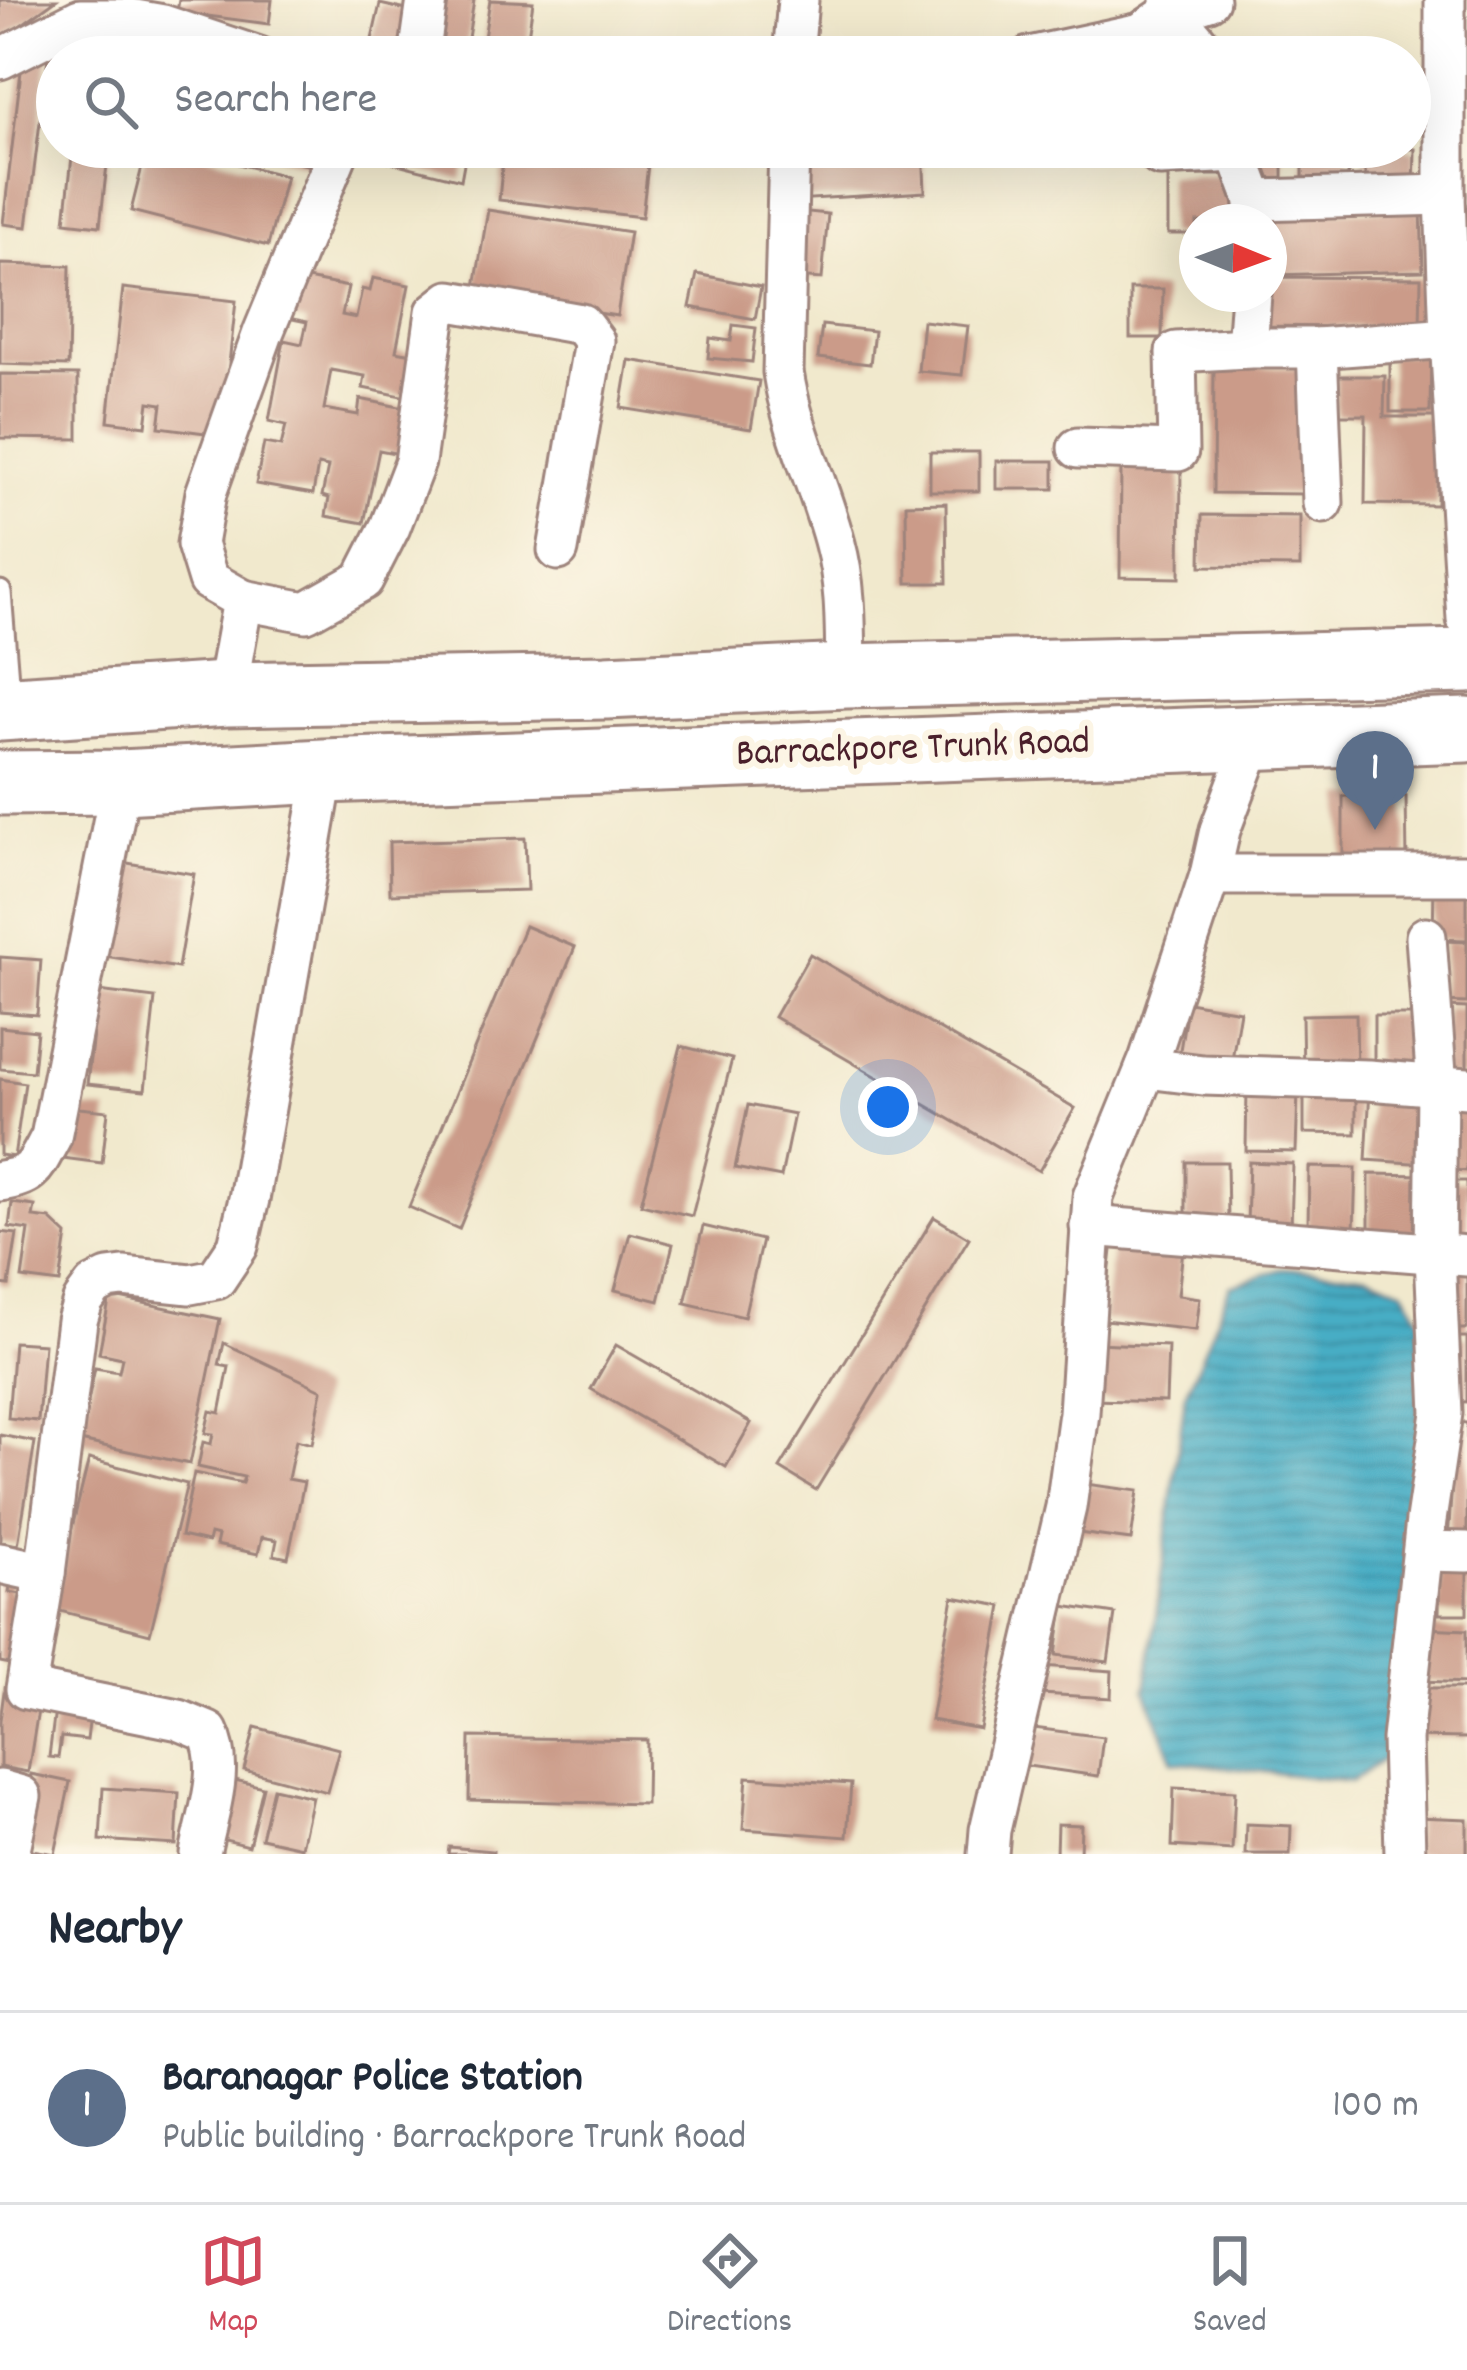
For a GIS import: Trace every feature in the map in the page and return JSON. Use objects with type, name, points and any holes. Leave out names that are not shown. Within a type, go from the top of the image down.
[{"type":"main road","name":"Barrackpore Trunk Road","points":[[4,709],[226,694],[1467,661]]},
{"type":"main road","name":"Barrackpore Trunk Road","points":[[0,783],[1466,730]]},
{"type":"street","points":[[422,36],[428,0]]},
{"type":"street","points":[[795,36],[798,0]]},
{"type":"street","points":[[1431,81],[1445,0]]},
{"type":"street","points":[[1457,0],[1467,8]]},
{"type":"street","points":[[46,36],[80,19],[129,19],[196,36]]},
{"type":"street","points":[[1107,36],[1167,20]]},
{"type":"street","points":[[0,59],[36,41]]},
{"type":"street","points":[[1431,115],[1445,195],[1467,619]]},
{"type":"street","points":[[331,168],[262,333],[206,493],[197,544],[208,580],[244,600],[306,612],[363,580],[415,462],[436,312],[450,301],[581,324],[595,340],[558,550]]},
{"type":"street","points":[[787,168],[782,372],[835,541],[844,586],[846,676]]},
{"type":"street","points":[[1242,168],[1253,204]]},
{"type":"street","points":[[1287,208],[1445,195]]},
{"type":"street","points":[[1246,348],[1249,312]]},
{"type":"street","points":[[1078,448],[1178,451],[1176,352],[1450,338]]},
{"type":"street","points":[[1317,348],[1323,503]]},
{"type":"street","points":[[226,694],[244,600]]},
{"type":"street","points":[[1466,730],[1467,711]]},
{"type":"street","points":[[988,1854],[1066,1507],[1079,1413],[1093,1197],[1146,1068],[1210,875],[1220,830],[1256,737]]},
{"type":"street","points":[[200,1854],[217,1764],[208,1732],[146,1712],[13,1687],[45,1573],[83,1300],[94,1286],[123,1277],[190,1284],[216,1279],[238,1246],[324,771]]},
{"type":"street","points":[[0,1181],[22,1178],[35,1166],[51,1137],[121,782]]},
{"type":"street","points":[[1210,875],[1467,875]]},
{"type":"street","points":[[1405,1854],[1402,1739],[1424,1551],[1454,1414],[1452,1088],[1426,937]]},
{"type":"street","points":[[1146,1068],[1452,1088]]},
{"type":"street","points":[[1090,1226],[1451,1256]]},
{"type":"street","points":[[1424,1551],[1467,1552]]},
{"type":"street","points":[[0,1563],[45,1573]]},
{"type":"street","points":[[0,1790],[22,1796],[9,1854]]},
{"type":"lane","points":[[0,592],[4,709]]},
{"type":"water","points":[[1284,1268],[1368,1275],[1404,1290],[1420,1318],[1417,1487],[1386,1757],[1351,1782],[1173,1761],[1146,1690],[1185,1397],[1230,1286]]},
{"type":"building","points":[[0,0],[56,0],[0,40]]},
{"type":"building","points":[[179,0],[272,0],[269,24],[177,12]]},
{"type":"building","points":[[436,0],[474,0],[468,36],[430,36]]},
{"type":"building","points":[[490,0],[533,2],[528,36],[484,36]]},
{"type":"building","points":[[380,4],[415,12],[410,36],[373,36]]},
{"type":"building","points":[[23,54],[36,56],[36,154],[27,227],[3,224]]},
{"type":"building","points":[[71,168],[107,168],[100,226],[65,222]]},
{"type":"building","points":[[142,168],[254,168],[286,176],[268,246],[131,211]]},
{"type":"building","points":[[413,168],[463,168],[461,180]]},
{"type":"building","points":[[502,168],[648,168],[642,217],[499,200]]},
{"type":"building","points":[[793,168],[924,168],[925,192],[795,200]]},
{"type":"building","points":[[1253,168],[1283,168],[1283,188],[1253,187]]},
{"type":"building","points":[[1303,168],[1348,168],[1348,188],[1303,187]]},
{"type":"building","points":[[1365,168],[1415,168],[1414,188],[1365,188]]},
{"type":"building","points":[[1168,175],[1234,175],[1234,204],[1179,204],[1179,234],[1168,234]]},
{"type":"building","points":[[488,210],[630,232],[617,316],[474,293]]},
{"type":"building","points":[[1421,210],[1423,271],[1287,275],[1287,213]]},
{"type":"building","points":[[799,211],[828,214],[822,279],[794,277]]},
{"type":"building","points":[[0,264],[70,266],[68,366],[0,364]]},
{"type":"building","points":[[697,274],[761,287],[755,319],[690,307]]},
{"type":"building","points":[[297,277],[348,287],[342,315],[356,318],[362,289],[370,291],[373,278],[409,285],[396,351],[424,356],[416,399],[363,388],[365,376],[331,370],[324,409],[358,415],[360,399],[414,410],[405,455],[379,450],[364,523],[326,516],[329,498],[322,496],[328,467],[318,465],[313,494],[256,484],[264,443],[281,446],[286,425],[269,421],[284,340],[302,344],[307,322],[288,318]]},
{"type":"building","points":[[1287,277],[1421,278],[1420,328],[1262,326],[1265,312],[1287,312]]},
{"type":"building","points":[[123,288],[236,301],[221,435],[159,427],[162,404],[149,402],[146,426],[108,421]]},
{"type":"building","points":[[1130,289],[1163,289],[1162,338],[1130,338]]},
{"type":"building","points":[[923,321],[968,326],[962,375],[918,371]]},
{"type":"building","points":[[733,325],[756,328],[752,362],[708,358],[710,338],[731,341]]},
{"type":"building","points":[[822,325],[874,331],[870,364],[818,358]]},
{"type":"building","points":[[1390,354],[1431,354],[1430,412],[1390,412]]},
{"type":"building","points":[[629,360],[759,381],[751,429],[621,408]]},
{"type":"building","points":[[1214,366],[1308,368],[1306,494],[1213,493]]},
{"type":"building","points":[[0,374],[78,375],[78,439],[0,438]]},
{"type":"building","points":[[1336,376],[1385,376],[1384,417],[1438,417],[1437,505],[1365,504],[1366,415],[1336,415]]},
{"type":"building","points":[[930,452],[979,452],[979,491],[930,491]]},
{"type":"building","points":[[996,461],[1054,461],[1054,489],[996,489]]},
{"type":"building","points":[[1121,466],[1181,467],[1180,578],[1120,577]]},
{"type":"building","points":[[946,503],[947,583],[907,583],[906,504]]},
{"type":"building","points":[[1202,515],[1300,516],[1300,567],[1201,566]]},
{"type":"building","points":[[1343,796],[1406,796],[1407,863],[1343,864]]},
{"type":"building","points":[[525,838],[527,890],[390,894],[389,842]]},
{"type":"building","points":[[115,861],[194,874],[178,968],[99,955]]},
{"type":"building","points":[[1434,883],[1467,884],[1467,940],[1433,939]]},
{"type":"building","points":[[525,926],[575,947],[459,1229],[409,1207]]},
{"type":"building","points":[[1445,941],[1467,942],[1467,1003],[1441,1002]]},
{"type":"building","points":[[810,954],[1075,1108],[1039,1171],[774,1017]]},
{"type":"building","points":[[0,957],[41,960],[37,1015],[0,1012]]},
{"type":"building","points":[[98,991],[155,998],[145,1090],[87,1084]]},
{"type":"building","points":[[1188,1002],[1240,1011],[1230,1071],[1178,1062]]},
{"type":"building","points":[[1446,1007],[1467,1008],[1467,1077],[1443,1076]]},
{"type":"building","points":[[1356,1014],[1357,1073],[1303,1075],[1302,1015]]},
{"type":"building","points":[[1374,1015],[1427,1015],[1426,1071],[1374,1071]]},
{"type":"building","points":[[0,1027],[37,1031],[33,1072],[0,1069]]},
{"type":"building","points":[[681,1046],[732,1059],[692,1216],[641,1204]]},
{"type":"building","points":[[0,1079],[25,1083],[14,1157],[0,1155]]},
{"type":"building","points":[[1304,1086],[1356,1087],[1356,1134],[1304,1133]]},
{"type":"building","points":[[1247,1089],[1298,1090],[1296,1152],[1246,1151]]},
{"type":"building","points":[[1370,1089],[1433,1093],[1428,1164],[1366,1160]]},
{"type":"building","points":[[1453,1103],[1467,1103],[1467,1171],[1452,1170]]},
{"type":"building","points":[[748,1105],[794,1114],[781,1177],[735,1168]]},
{"type":"building","points":[[69,1107],[108,1111],[102,1163],[62,1158]]},
{"type":"building","points":[[1186,1162],[1227,1162],[1228,1220],[1186,1221]]},
{"type":"building","points":[[1249,1162],[1293,1164],[1291,1227],[1247,1225]]},
{"type":"building","points":[[1309,1167],[1356,1168],[1354,1230],[1308,1228]]},
{"type":"building","points":[[1369,1174],[1425,1175],[1425,1240],[1369,1239]]},
{"type":"building","points":[[1448,1181],[1467,1181],[1467,1244],[1446,1243]]},
{"type":"building","points":[[12,1203],[35,1206],[33,1217],[50,1219],[67,1235],[60,1283],[22,1278],[29,1230],[9,1227]]},
{"type":"building","points":[[934,1217],[969,1238],[816,1490],[780,1468]]},
{"type":"building","points":[[703,1226],[762,1240],[744,1317],[685,1303]]},
{"type":"building","points":[[0,1232],[17,1234],[9,1285],[0,1284]]},
{"type":"building","points":[[630,1233],[673,1244],[659,1301],[615,1290]]},
{"type":"building","points":[[1113,1241],[1183,1249],[1178,1295],[1200,1298],[1196,1330],[1104,1320]]},
{"type":"building","points":[[1454,1266],[1467,1266],[1467,1329],[1453,1329]]},
{"type":"building","points":[[110,1296],[220,1319],[190,1464],[80,1441],[95,1368],[119,1372],[122,1358],[99,1353]]},
{"type":"building","points":[[1449,1337],[1467,1337],[1467,1402],[1446,1401]]},
{"type":"building","points":[[14,1342],[44,1344],[38,1421],[8,1418]]},
{"type":"building","points":[[224,1343],[322,1390],[312,1444],[296,1440],[288,1479],[304,1482],[288,1558],[274,1555],[277,1540],[262,1537],[258,1554],[216,1545],[218,1536],[210,1534],[208,1542],[181,1536],[194,1473],[242,1483],[244,1477],[198,1467],[203,1442],[211,1444],[213,1434],[205,1433],[210,1411],[220,1413],[229,1367],[219,1365]]},
{"type":"building","points":[[1094,1343],[1168,1346],[1166,1402],[1092,1400]]},
{"type":"building","points":[[616,1345],[751,1423],[726,1467],[591,1389]]},
{"type":"building","points":[[1456,1422],[1467,1423],[1467,1543],[1448,1541]]},
{"type":"building","points":[[0,1435],[35,1442],[18,1545],[0,1542]]},
{"type":"building","points":[[89,1459],[187,1484],[150,1634],[52,1609]]},
{"type":"building","points":[[1078,1483],[1138,1491],[1131,1540],[1071,1532]]},
{"type":"building","points":[[1440,1559],[1467,1559],[1467,1614],[1439,1614]]},
{"type":"building","points":[[0,1573],[12,1576],[9,1592],[28,1595],[16,1665],[0,1662]]},
{"type":"building","points":[[953,1597],[1002,1606],[980,1729],[931,1720]]},
{"type":"building","points":[[1063,1606],[1115,1614],[1108,1662],[1056,1655]]},
{"type":"building","points":[[1425,1628],[1467,1630],[1467,1683],[1423,1681]]},
{"type":"building","points":[[1042,1666],[1112,1671],[1111,1698],[1041,1694]]},
{"type":"building","points":[[1414,1688],[1467,1688],[1467,1738],[1413,1737]]},
{"type":"building","points":[[4,1692],[40,1698],[28,1772],[0,1767]]},
{"type":"building","points":[[56,1702],[91,1707],[87,1740],[61,1737],[58,1758],[49,1757]]},
{"type":"building","points":[[255,1727],[339,1749],[327,1792],[244,1770]]},
{"type":"building","points":[[1026,1727],[1103,1737],[1098,1776],[1021,1765]]},
{"type":"building","points":[[470,1737],[647,1740],[646,1804],[469,1800]]},
{"type":"building","points":[[31,1774],[70,1782],[55,1854],[16,1847]]},
{"type":"building","points":[[747,1777],[851,1784],[847,1837],[743,1829]]},
{"type":"building","points":[[227,1778],[263,1787],[249,1846],[213,1837]]},
{"type":"building","points":[[103,1788],[179,1793],[176,1845],[100,1840]]},
{"type":"building","points":[[273,1788],[312,1797],[301,1847],[261,1838]]},
{"type":"building","points":[[1174,1788],[1235,1791],[1232,1850],[1172,1846]]},
{"type":"building","points":[[1416,1817],[1467,1819],[1467,1854],[1414,1854]]},
{"type":"building","points":[[1057,1824],[1081,1825],[1080,1854],[1056,1854]]},
{"type":"building","points":[[1246,1824],[1291,1826],[1290,1854],[1245,1854]]},
{"type":"building","points":[[449,1847],[493,1851],[493,1854],[448,1854]]},
{"type":"place","name":"Baranagar Police Station","points":[[1375,830]]}]
